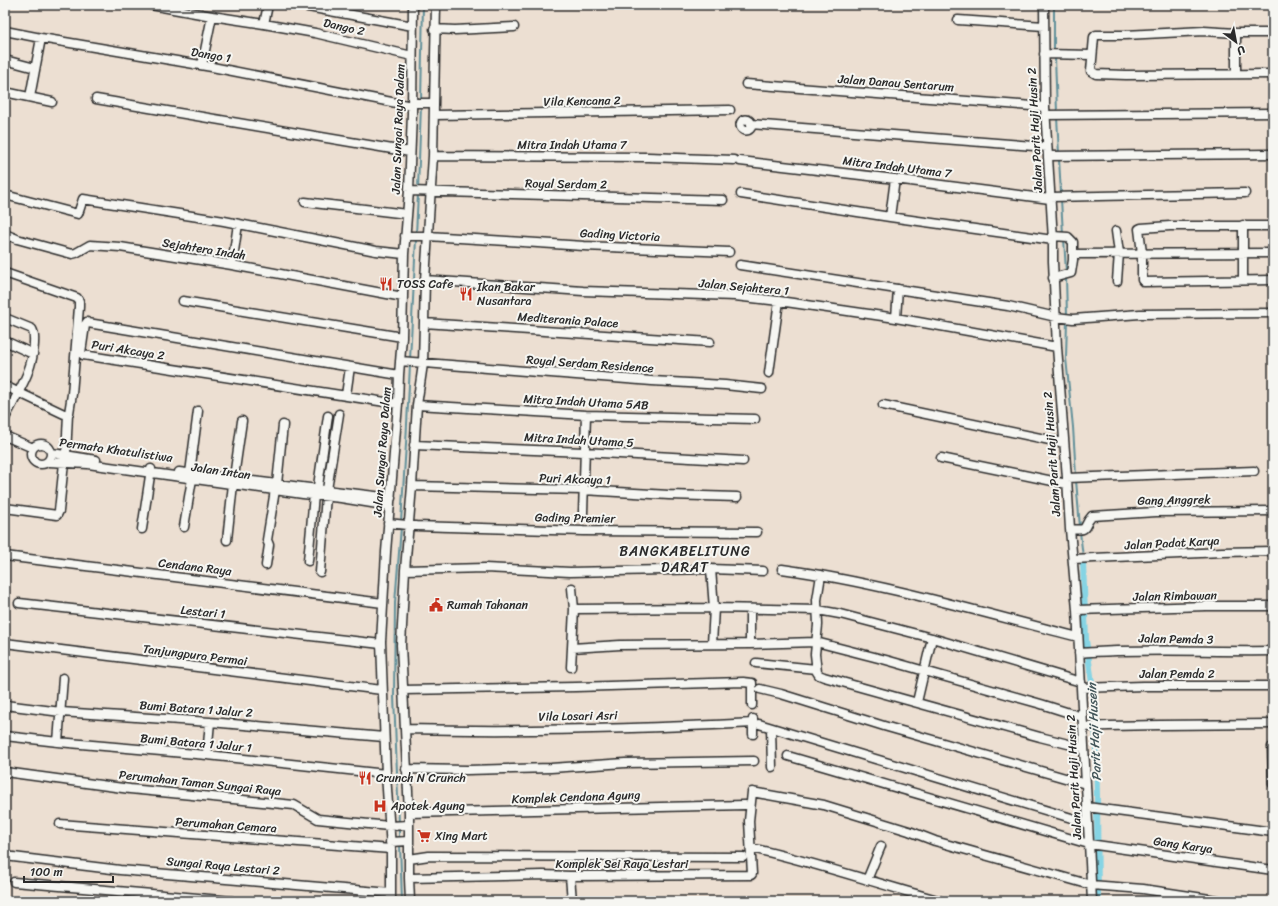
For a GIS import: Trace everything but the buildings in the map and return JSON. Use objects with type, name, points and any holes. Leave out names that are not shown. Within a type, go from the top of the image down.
[{"type":"street","name":"Dango 2","points":[[151,5],[315,33],[412,56]]},
{"type":"street","points":[[264,24],[268,5]]},
{"type":"street","points":[[298,5],[413,26]]},
{"type":"street","name":"Jalan Sungai Raya Dalam","points":[[391,897],[392,844],[386,774],[381,644],[399,375],[403,361],[402,337],[404,254],[407,236],[407,214],[414,191],[410,152],[413,104],[413,5]]},
{"type":"street","points":[[410,901],[409,859],[405,825],[408,814],[401,645],[416,405],[424,324],[425,280],[433,156],[434,116],[431,103],[436,5]]},
{"type":"street","name":"Jalan Parit Haji Husin 2","points":[[1044,5],[1046,54],[1045,115],[1047,147],[1053,156],[1058,237],[1054,278],[1060,317],[1057,347],[1064,443],[1076,559],[1078,637],[1083,652],[1081,685],[1082,717],[1090,727],[1084,748],[1086,784],[1093,808],[1088,823],[1095,845],[1097,885],[1092,901]]},
{"type":"street","points":[[202,65],[212,16]]},
{"type":"street","points":[[958,20],[1044,26]]},
{"type":"street","points":[[434,29],[455,30],[514,27]]},
{"type":"street","name":"Dango 1","points":[[5,31],[202,65],[413,104],[431,103]]},
{"type":"street","points":[[1273,33],[1204,31],[1096,35],[1094,37],[1091,71],[1096,74],[1126,76],[1273,74]]},
{"type":"street","points":[[1236,33],[1236,74]]},
{"type":"street","points":[[30,97],[41,38]]},
{"type":"street","points":[[1046,54],[1092,55]]},
{"type":"street","points":[[5,60],[35,68]]},
{"type":"street","name":"Jalan Danau Sentarum","points":[[746,84],[1045,107]]},
{"type":"street","points":[[5,92],[52,102]]},
{"type":"street","points":[[96,99],[410,152]]},
{"type":"street","name":"Vila Kencana 2","points":[[434,116],[730,110]]},
{"type":"street","points":[[1045,115],[1273,113]]},
{"type":"street","points":[[751,124],[1047,147]]},
{"type":"street","points":[[1053,156],[1273,154]]},
{"type":"street","name":"Mitra Indah Utama 7","points":[[433,156],[648,157],[737,161],[1056,197],[1245,193]]},
{"type":"street","points":[[890,217],[895,179]]},
{"type":"street","name":"Royal Serdam 2","points":[[414,191],[723,200]]},
{"type":"street","points":[[741,194],[890,217],[1058,237],[1073,242],[1072,266],[1066,274],[1054,278]]},
{"type":"street","points":[[5,195],[78,214],[82,199],[238,224],[376,251],[404,254]]},
{"type":"street","points":[[305,202],[407,214]]},
{"type":"street","points":[[232,265],[238,224]]},
{"type":"street","points":[[1273,226],[1170,226],[1141,228],[1139,230],[1142,253],[1142,280],[1144,282],[1273,280]]},
{"type":"street","points":[[1243,226],[1243,280]]},
{"type":"street","points":[[1116,231],[1119,253],[1117,281]]},
{"type":"street","name":"Sejahtera Indah","points":[[5,234],[17,239],[72,254],[90,245],[120,247],[232,265],[403,296]]},
{"type":"street","name":"Gading Victoria","points":[[407,236],[584,246],[729,252]]},
{"type":"street","points":[[1073,254],[1273,253]]},
{"type":"street","points":[[740,265],[1008,306],[1073,319],[1140,314],[1273,313]]},
{"type":"street","points":[[5,273],[73,296],[79,301],[72,394],[68,414],[59,512],[57,515],[5,508]]},
{"type":"street","name":"Jalan Sejahtera 1","points":[[425,280],[583,291],[734,296],[896,318],[1057,347]]},
{"type":"street","points":[[896,318],[898,290]]},
{"type":"street","points":[[183,301],[402,337]]},
{"type":"street","points":[[769,373],[779,301]]},
{"type":"street","points":[[5,318],[32,329],[34,335],[32,362],[22,386],[5,418]]},
{"type":"street","name":"Puri Akcaya 2","points":[[398,404],[83,356],[81,353],[85,325],[88,322],[399,375]]},
{"type":"street","name":"Mediterania Palace","points":[[424,324],[710,342]]},
{"type":"street","points":[[5,341],[33,354]]},
{"type":"street","name":"Royal Serdam Residence","points":[[403,361],[762,389]]},
{"type":"street","points":[[346,395],[350,367]]},
{"type":"street","points":[[5,386],[64,414],[68,414]]},
{"type":"street","name":"Mitra Indah Utama 5AB","points":[[416,405],[586,415],[672,418],[755,418]]},
{"type":"street","points":[[883,405],[1064,443]]},
{"type":"street","points":[[184,528],[198,411]]},
{"type":"street","points":[[308,561],[320,493],[339,414]]},
{"type":"street","points":[[583,513],[586,415]]},
{"type":"street","points":[[320,572],[320,493],[328,416]]},
{"type":"street","points":[[227,540],[233,481],[242,421]]},
{"type":"street","points":[[266,565],[269,545],[267,540],[276,487],[283,425]]},
{"type":"street","points":[[5,436],[32,450]]},
{"type":"street","points":[[5,441],[32,450]]},
{"type":"street","points":[[49,462],[52,453],[49,447],[43,444],[36,445],[32,450],[32,460],[37,464],[44,464],[65,459]]},
{"type":"street","name":"Mitra Indah Utama 5","points":[[414,445],[743,460]]},
{"type":"street","name":"Permata Khatulistiwa","points":[[52,453],[65,459],[150,471],[320,493],[391,498]]},
{"type":"street","points":[[941,458],[1069,480],[1081,477],[1254,471]]},
{"type":"street","points":[[142,529],[150,471]]},
{"type":"street","name":"Puri Akcaya 1","points":[[412,486],[583,490],[737,497]]},
{"type":"street","points":[[320,493],[390,506]]},
{"type":"street","name":"Gang Anggrek","points":[[1072,529],[1083,530],[1086,528],[1088,520],[1092,516],[1156,512],[1273,511]]},
{"type":"street","name":"Gading Premier","points":[[390,523],[408,525],[583,531],[756,532]]},
{"type":"street","name":"Jalan Padat Karya","points":[[1076,559],[1089,560],[1222,552],[1273,551]]},
{"type":"street","name":"Cendana Raya","points":[[5,556],[383,603]]},
{"type":"street","points":[[405,570],[485,568],[570,572],[711,569],[763,571]]},
{"type":"street","points":[[711,569],[714,608],[712,644]]},
{"type":"street","points":[[782,569],[821,575],[926,598],[1078,637]]},
{"type":"street","points":[[821,575],[818,596],[815,654],[816,669],[819,675],[1084,748]]},
{"type":"street","points":[[571,667],[574,609],[572,588]]},
{"type":"street","name":"Lestari 1","points":[[21,603],[381,644]]},
{"type":"street","name":"Jalan Rimbawan","points":[[1077,610],[1206,606],[1273,606]]},
{"type":"street","points":[[750,608],[750,644]]},
{"type":"street","points":[[574,609],[750,608],[818,610],[840,614],[932,638],[1081,685]]},
{"type":"street","points":[[916,702],[925,672],[932,638]]},
{"type":"street","points":[[572,648],[620,645],[816,642],[886,660],[1082,717]]},
{"type":"street","name":"Tanjungpura Permai","points":[[5,643],[382,690]]},
{"type":"street","name":"Jalan Pemda 3","points":[[1083,652],[1147,650],[1193,652],[1273,651]]},
{"type":"street","points":[[756,663],[816,669]]},
{"type":"street","points":[[58,742],[63,678]]},
{"type":"street","points":[[403,690],[576,688],[743,682],[752,684],[752,705]]},
{"type":"street","name":"Jalan Pemda 2","points":[[1081,685],[1094,687],[1203,685],[1273,686]]},
{"type":"street","points":[[760,689],[1086,784]]},
{"type":"street","name":"Bumi Batara 1 Jalur 2","points":[[5,705],[61,712],[210,722],[384,737]]},
{"type":"street","points":[[207,755],[210,722]]},
{"type":"street","points":[[753,734],[755,722],[1088,823]]},
{"type":"street","name":"Vila Losari Asri","points":[[405,729],[558,729],[706,725],[755,722]]},
{"type":"street","points":[[1090,727],[1273,724]]},
{"type":"street","points":[[771,728],[772,767]]},
{"type":"street","name":"Bumi Batara 1 Jalur 1","points":[[5,736],[386,774]]},
{"type":"street","points":[[1272,747],[1273,784]]},
{"type":"street","name":"Gang Karya","points":[[788,756],[1095,845],[1273,870]]},
{"type":"street","points":[[406,769],[467,770],[551,768],[625,763],[754,761]]},
{"type":"street","name":"Perumahan Taman Sungai Raya","points":[[5,772],[130,789],[294,805],[318,819],[391,826],[405,825]]},
{"type":"street","name":"Komplek Sei Raya Lestari","points":[[409,878],[543,875],[751,875],[750,821],[752,792],[824,805],[935,841],[1097,885]]},
{"type":"street","name":"Komplek Cendana Agung","points":[[408,814],[745,805]]},
{"type":"street","points":[[1093,808],[1273,832]]},
{"type":"street","name":"Perumahan Cemara","points":[[60,824],[392,844],[406,841]]},
{"type":"street","points":[[867,880],[881,846]]},
{"type":"street","points":[[751,848],[785,856],[890,888],[941,901]]},
{"type":"street","name":"Sungai Raya Lestari 2","points":[[5,856],[120,870],[391,897]]},
{"type":"street","points":[[409,859],[429,856],[743,857]]},
{"type":"street","points":[[570,876],[572,901]]},
{"type":"street","points":[[14,882],[232,901]]},
{"type":"street","points":[[1097,885],[1143,889],[1224,901]]},
{"type":"waterway","points":[[421,101],[423,5]]},
{"type":"waterway","points":[[1054,5],[1054,52]]},
{"type":"waterway","points":[[1055,57],[1057,112]]},
{"type":"waterway","points":[[418,189],[421,105]]},
{"type":"waterway","points":[[1057,117],[1059,154]]},
{"type":"waterway","points":[[1059,159],[1061,194]]},
{"type":"waterway","points":[[416,235],[418,193]]},
{"type":"waterway","points":[[1061,199],[1063,234]]},
{"type":"waterway","points":[[1064,238],[1066,272]]},
{"type":"waterway","points":[[410,360],[416,239]]},
{"type":"waterway","points":[[1066,276],[1067,316]]},
{"type":"waterway","points":[[1067,320],[1066,358],[1076,476]]},
{"type":"waterway","points":[[401,522],[410,365]]},
{"type":"waterway","points":[[1076,480],[1080,527]]},
{"type":"waterway","points":[[399,824],[394,696],[395,603],[401,527]]},
{"type":"waterway","points":[[1080,532],[1083,557]]},
{"type":"waterway","name":"Parit Haji Husein","points":[[1083,562],[1086,640],[1095,704],[1098,901]]},
{"type":"waterway","points":[[399,828],[399,840]]},
{"type":"waterway","points":[[400,844],[402,901]]},
{"type":"place","name":"TOSS Cafe","points":[[386,284]]},
{"type":"place","name":"Ikan Bakar Nusantara","points":[[466,294]]},
{"type":"place","name":"Rumah Tahanan","points":[[436,605]]},
{"type":"place","name":"Crunch N Crunch","points":[[365,778]]},
{"type":"place","name":"Apotek Agung","points":[[380,806]]},
{"type":"place","name":"Xing Mart","points":[[424,836]]},
{"type":"district","name":"BANGKABELITUNG DARAT","points":[[685,560]]}]
